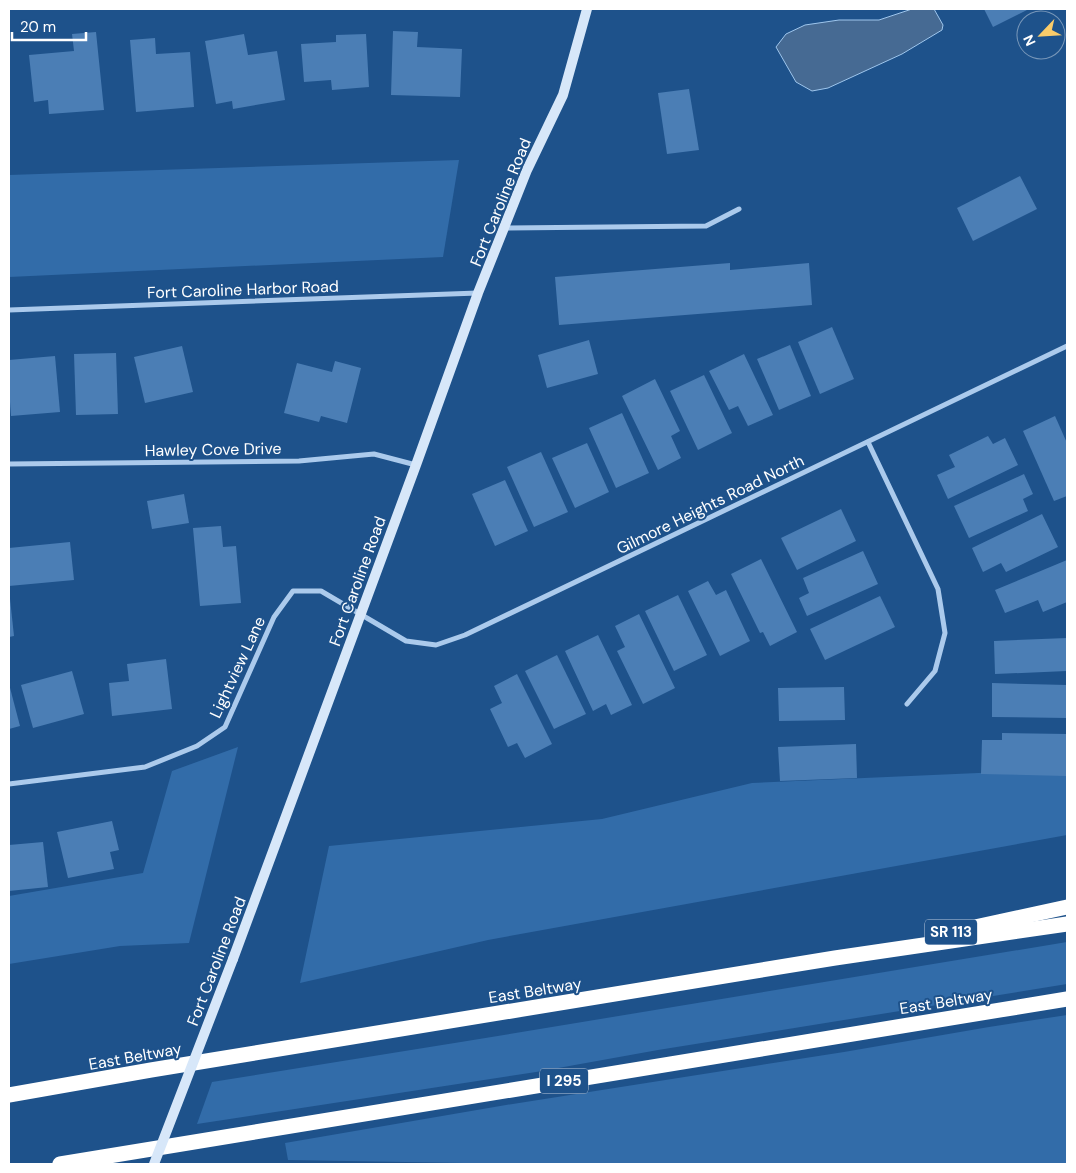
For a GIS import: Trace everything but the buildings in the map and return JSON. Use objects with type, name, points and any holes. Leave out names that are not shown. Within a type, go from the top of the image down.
[{"type":"highway","name":"SR 113","points":[[835,958],[1067,907]]},
{"type":"highway","name":"East Beltway","points":[[9,1095],[835,958],[1067,924]]},
{"type":"highway","name":"East Beltway","points":[[60,1164],[1067,999]]},
{"type":"street","name":"Fort Caroline Road","points":[[154,1164],[233,959],[361,615],[478,293],[527,170],[563,95],[587,9]]},
{"type":"street","points":[[504,228],[706,226],[739,209]]},
{"type":"street","name":"Fort Caroline Harbor Road","points":[[9,310],[478,293]]},
{"type":"street","name":"Gilmore Heights Road North","points":[[361,615],[406,641],[436,645],[465,636],[1067,346]]},
{"type":"street","points":[[868,442],[938,589],[944,624],[945,633],[935,671],[907,704]]},
{"type":"street","name":"Hawley Cove Drive","points":[[9,464],[299,460],[374,454],[416,465]]},
{"type":"street","name":"Lightview Lane","points":[[9,784],[145,767],[204,742],[225,727],[274,617],[293,591],[320,591],[361,615]]},
{"type":"shaded area","points":[[912,9],[934,9],[943,25],[942,30],[902,54],[828,88],[812,91],[796,82],[776,47],[786,34],[805,25],[839,20],[879,20]]},
{"type":"shaded area","points":[[459,160],[443,257],[9,277],[9,175]]},
{"type":"shaded area","points":[[238,747],[189,943],[120,946],[9,964],[9,896],[143,873],[172,771]]},
{"type":"shaded area","points":[[1067,769],[1067,835],[488,940],[300,983],[329,846],[602,819],[752,783]]},
{"type":"shaded area","points":[[1067,942],[1067,984],[658,1050],[536,1072],[197,1124],[212,1082]]},
{"type":"shaded area","points":[[1067,1015],[1067,1164],[482,1164],[288,1160],[285,1143],[506,1105]]}]
